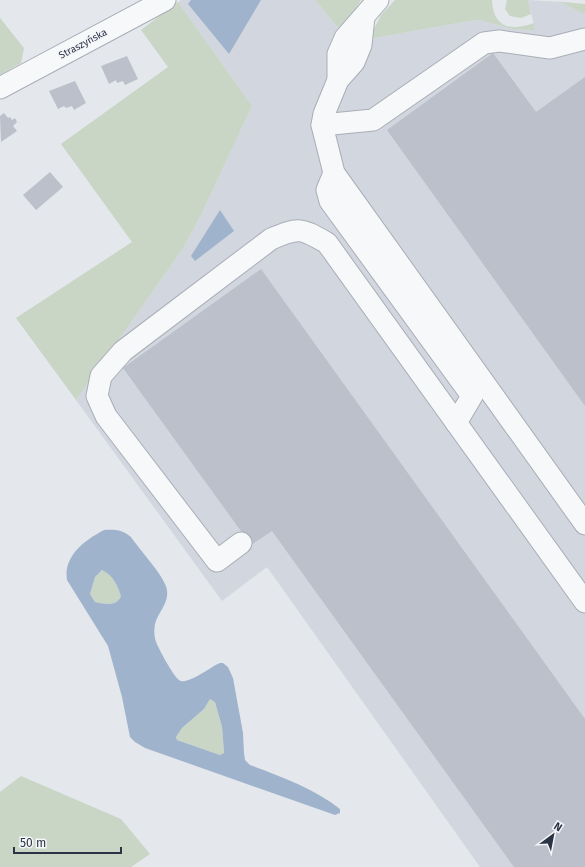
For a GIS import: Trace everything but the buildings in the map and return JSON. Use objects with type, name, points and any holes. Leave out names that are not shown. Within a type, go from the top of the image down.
[{"type":"street","name":"Straszyńska","points":[[0,88],[165,0]]},
{"type":"street","points":[[378,0],[364,17],[359,51],[354,62],[338,80],[324,114],[322,125],[334,173],[585,524]]},
{"type":"street","points":[[322,125],[373,120],[484,43],[499,41],[550,48],[585,39]]},
{"type":"street","points":[[334,173],[327,190],[330,201],[472,396],[456,423]]},
{"type":"street","points":[[241,543],[217,561],[106,416],[97,396],[101,376],[123,351],[271,239],[290,231],[306,231],[327,243],[585,602]]},
{"type":"shaded area","points":[[181,0],[315,0],[342,32],[367,43],[374,38],[479,20],[513,29],[535,29],[528,0],[560,2],[582,13],[585,13],[585,867],[480,867],[267,567],[222,601],[76,400],[182,250],[201,215],[252,106],[178,2]]},
{"type":"green space","points":[[315,0],[361,0],[342,32]]},
{"type":"green space","points":[[395,0],[492,0],[493,9],[499,22],[510,27],[525,26],[534,23],[535,30],[513,29],[479,20],[374,38],[367,43],[381,15]]},
{"type":"green space","points":[[507,0],[528,0],[531,14],[521,18],[510,16],[505,9]]},
{"type":"green space","points":[[541,0],[585,4],[585,13],[582,13],[560,2]]},
{"type":"green space","points":[[178,2],[252,106],[201,215],[182,250],[76,400],[16,318],[132,242],[61,144],[168,67],[141,30]]},
{"type":"green space","points":[[0,18],[24,48],[21,63],[0,75]]},
{"type":"green space","points":[[102,570],[106,572],[117,584],[121,596],[117,602],[106,604],[95,602],[90,594],[95,577]]},
{"type":"green space","points":[[210,699],[213,699],[215,702],[222,727],[224,754],[220,755],[177,740],[176,737],[182,728],[204,709]]},
{"type":"green space","points":[[21,776],[121,819],[150,854],[131,867],[0,867],[0,792]]},
{"type":"water","points":[[191,0],[261,0],[229,54],[188,4]]},
{"type":"water","points":[[220,210],[234,231],[195,261],[191,256]]},
{"type":"water","points":[[104,530],[119,530],[131,537],[162,578],[167,590],[167,595],[165,604],[155,624],[155,638],[171,670],[178,679],[181,681],[190,680],[220,663],[223,663],[228,667],[233,678],[243,733],[245,760],[250,765],[297,784],[319,795],[340,809],[340,813],[335,815],[145,748],[130,737],[122,697],[108,646],[67,580],[68,563],[72,556],[83,544]],"holes":[[[102,570],[106,572],[117,585],[121,596],[117,602],[110,604],[95,602],[90,594],[95,577]],[[210,699],[215,702],[222,727],[224,753],[220,755],[177,740],[176,737],[182,728],[204,709]]]}]
